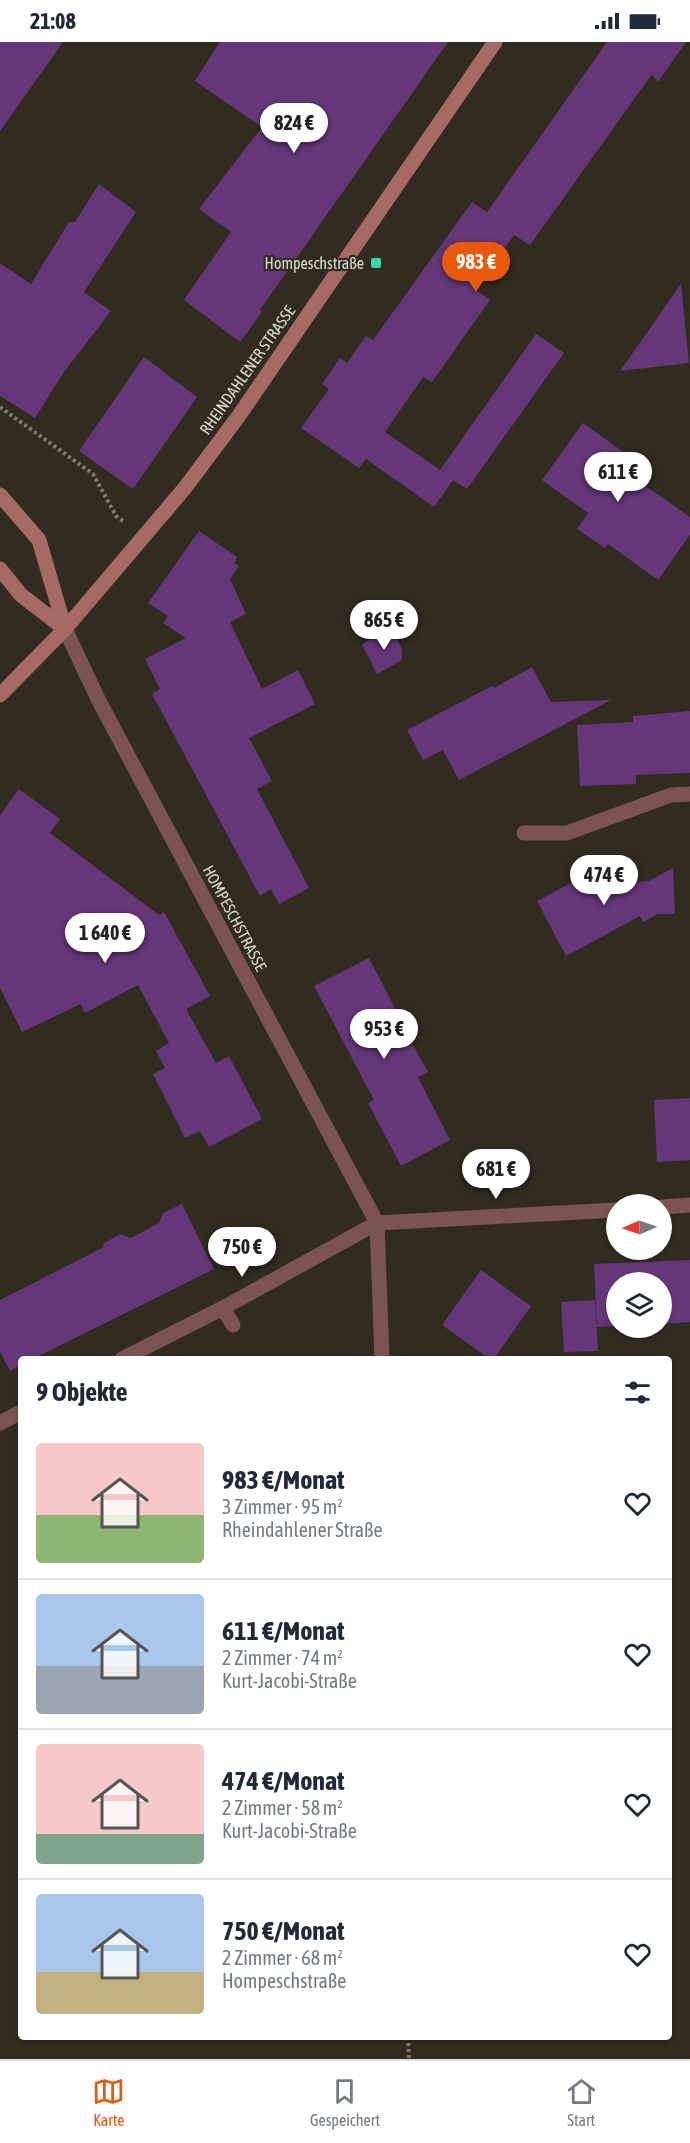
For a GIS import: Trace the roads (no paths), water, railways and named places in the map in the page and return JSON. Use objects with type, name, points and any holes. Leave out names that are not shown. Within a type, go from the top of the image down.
[{"type":"main road","name":"RHEINDAHLENER STRASSE","points":[[0,695],[65,629],[184,489],[238,417],[495,42]]},
{"type":"main road","points":[[0,495],[39,540],[65,629]]},
{"type":"main road","points":[[0,569],[21,595],[65,629]]},
{"type":"street","name":"HOMPESCHSTRASSE","points":[[65,629],[99,701],[377,1223],[382,1356]]},
{"type":"street","points":[[524,833],[567,833],[671,795],[690,794]]},
{"type":"street","points":[[672,1206],[690,1205]]},
{"type":"street","points":[[128,1356],[223,1308],[377,1223],[606,1210]]},
{"type":"street","points":[[223,1308],[234,1325]]},
{"type":"street","points":[[0,1424],[18,1414]]},
{"type":"place","name":"Hompeschstraße","points":[[376,263]]}]
